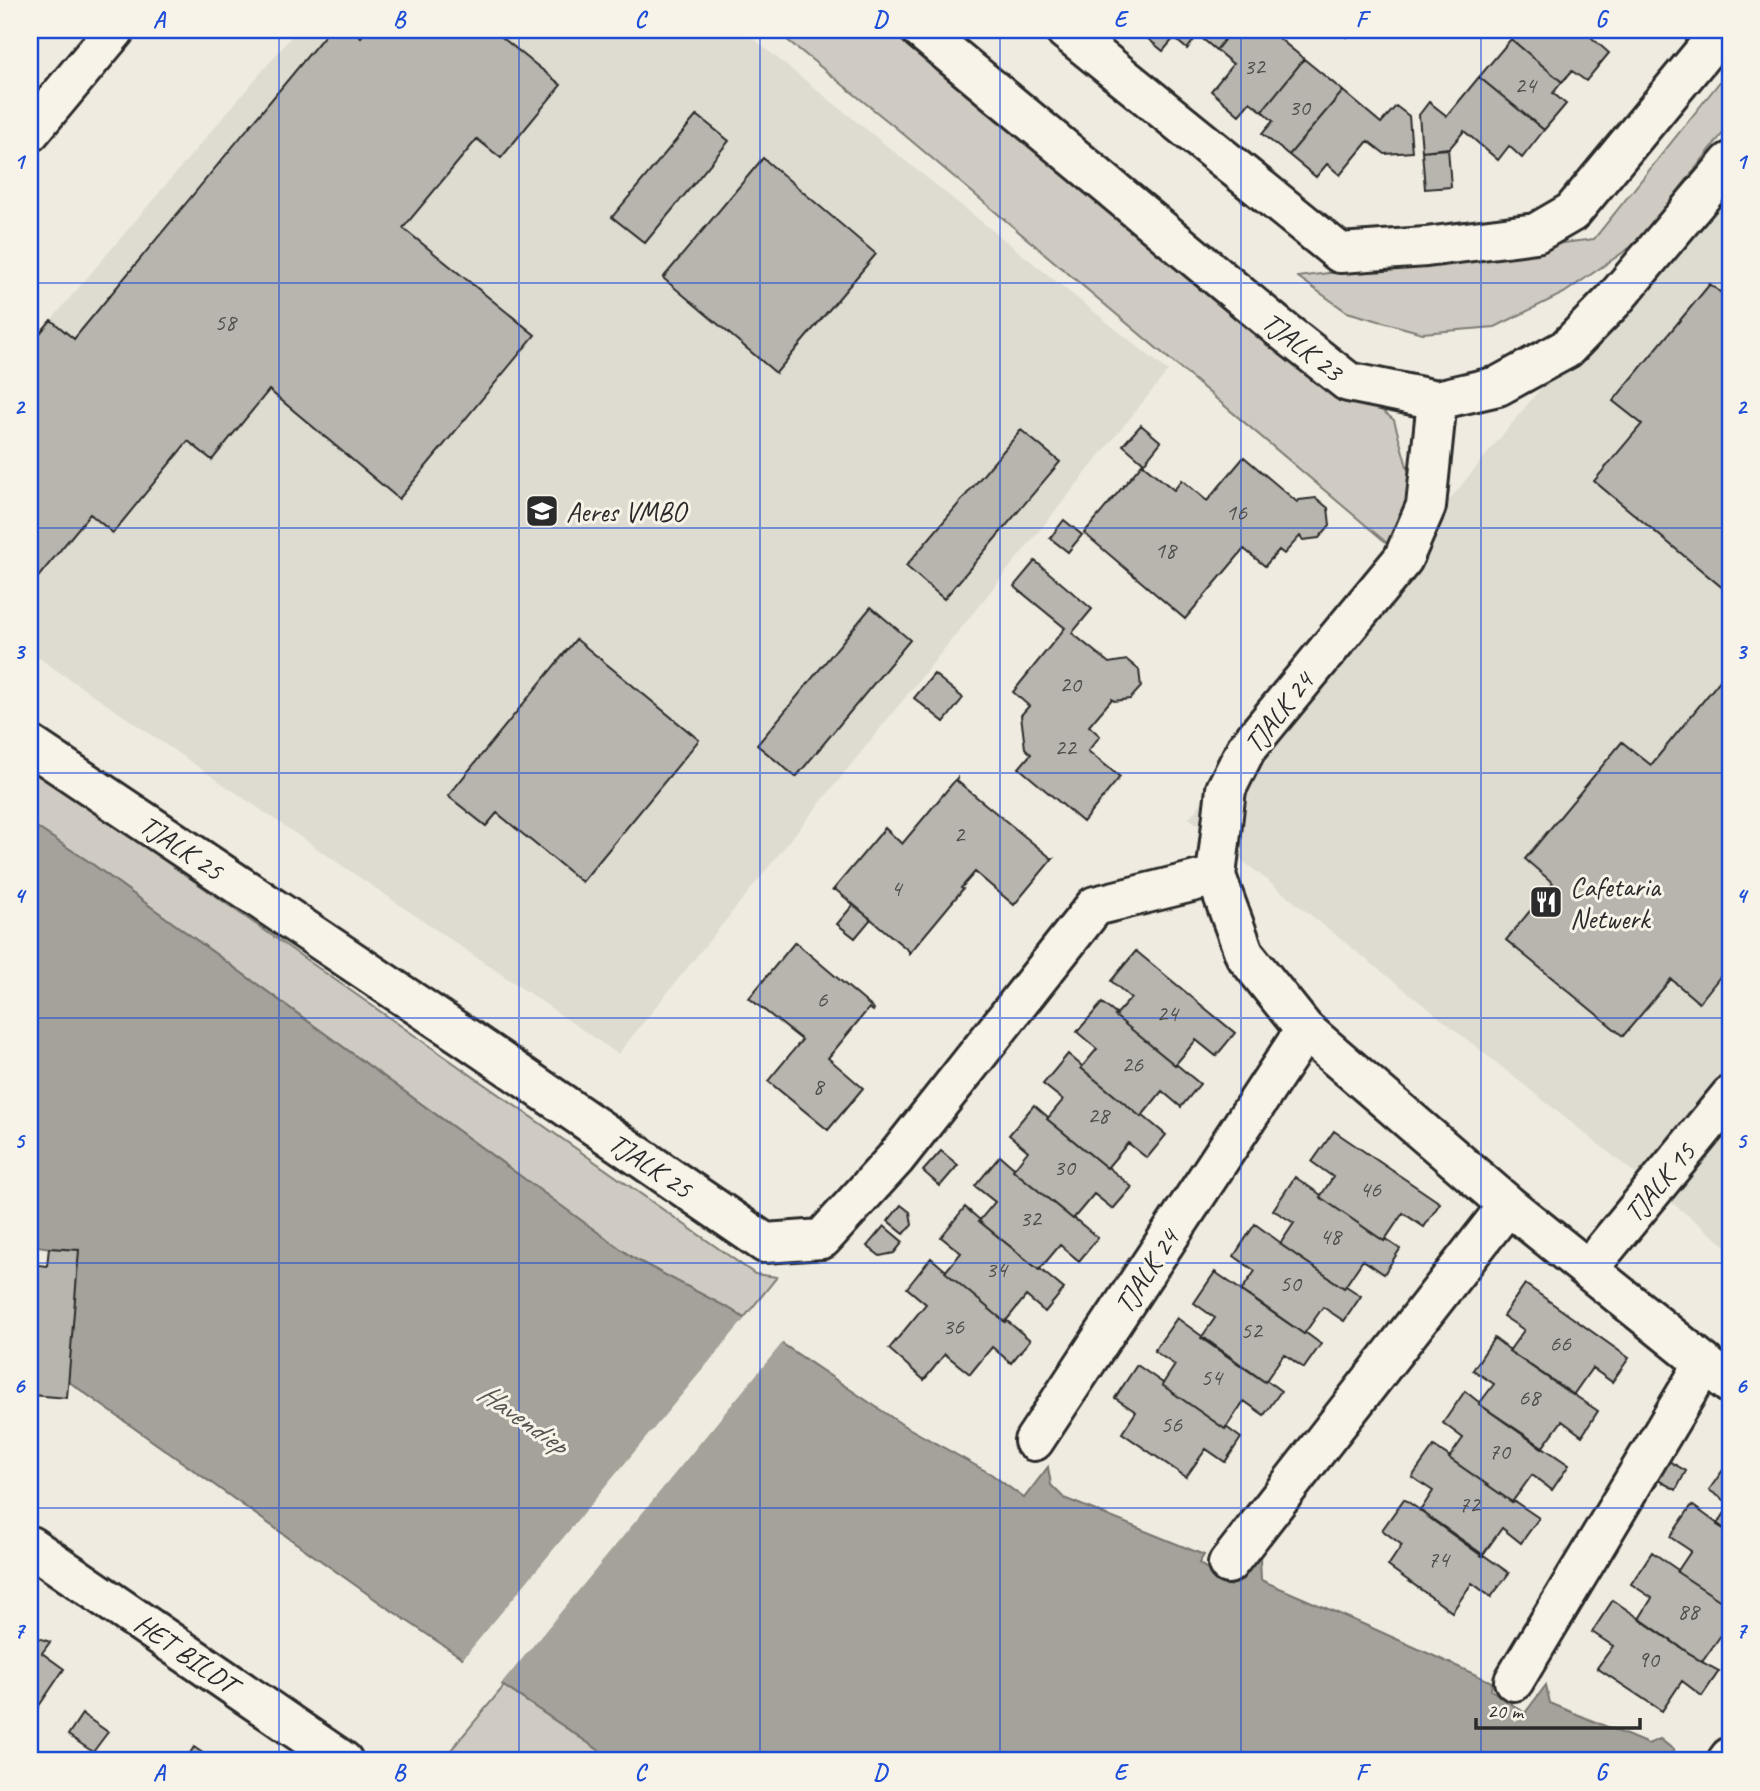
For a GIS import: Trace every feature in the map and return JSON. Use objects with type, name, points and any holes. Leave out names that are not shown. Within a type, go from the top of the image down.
[{"type":"street","points":[[30,132],[115,30]]},
{"type":"street","name":"TJALK 23","points":[[921,30],[1348,382],[1437,400],[1498,386],[1566,349],[1614,300],[1730,162]]},
{"type":"street","points":[[1065,30],[1340,253],[1426,247],[1536,233],[1572,212],[1722,30]]},
{"type":"street","name":"TJALK 24","points":[[1437,400],[1426,506],[1403,559],[1245,749],[1226,789],[1216,876],[1245,955],[1305,1030],[1508,1205],[1717,1374],[1514,1681]]},
{"type":"street","name":"TJALK 25","points":[[30,745],[765,1242],[822,1239],[895,1159],[1095,906],[1216,876]]},
{"type":"street","name":"TJALK 24","points":[[1034,1441],[1305,1030]]},
{"type":"street","name":"TJALK 15","points":[[1588,1269],[1730,1096]]},
{"type":"street","points":[[1228,1564],[1508,1205]]},
{"type":"street","name":"HET BILDT","points":[[30,1546],[343,1761]]},
{"type":"street","points":[[1727,1761],[1730,1757]]},
{"type":"shaded area","name":"Aeres VMBO","points":[[297,30],[742,30],[1168,371],[618,1054],[30,652],[30,345]]},
{"type":"shaded area","points":[[775,30],[888,30],[1195,279],[1355,389],[1394,420],[1411,481],[1403,517],[1388,544],[895,127]]},
{"type":"shaded area","points":[[1730,69],[1730,124],[1638,242],[1564,293],[1495,327],[1422,333],[1347,312],[1298,277],[1594,239]]},
{"type":"shaded area","points":[[1730,157],[1730,1249],[1189,818]]},
{"type":"shaded area","points":[[30,766],[755,1274],[777,1277],[744,1318],[633,1258],[88,861],[30,823]]},
{"type":"shaded area","points":[[504,1686],[615,1761],[467,1761],[451,1750]]},
{"type":"water","name":"Havendiep","points":[[30,823],[88,861],[633,1258],[732,1310],[903,1425],[991,1474],[1024,1498],[1048,1467],[1051,1485],[1064,1498],[1204,1555],[1199,1563],[1230,1586],[1260,1558],[1261,1580],[1492,1682],[1491,1690],[1525,1713],[1546,1685],[1550,1703],[1648,1744],[1660,1739],[1674,1750],[1668,1761],[615,1761],[379,1602],[44,1364],[58,1249],[30,1245]]},
{"type":"pier","points":[[747,1316],[784,1341],[499,1687],[461,1661]]},
{"type":"building","points":[[329,30],[353,30],[361,37],[367,30],[493,30],[561,85],[501,158],[477,139],[403,228],[535,335],[399,499],[269,390],[212,460],[188,441],[113,533],[90,514],[30,587],[30,345],[51,320],[74,339]]},
{"type":"building","points":[[1137,30],[1232,30],[1216,50],[1198,35],[1187,49],[1174,38],[1163,51]]},
{"type":"building","points":[[1232,30],[1269,30],[1304,59],[1262,111],[1250,102],[1239,115],[1211,91],[1233,64],[1216,50]]},
{"type":"building","points":[[1338,30],[1352,30],[1346,37]]},
{"type":"building","points":[[1518,30],[1583,30],[1609,53],[1586,81],[1572,71],[1562,82],[1511,39]]},
{"type":"building","points":[[1511,39],[1562,82],[1553,93],[1566,104],[1544,130],[1479,77]]},
{"type":"building","points":[[1304,59],[1343,91],[1289,155],[1262,134],[1273,121],[1262,111]]},
{"type":"building","points":[[1479,77],[1544,130],[1522,158],[1509,146],[1498,160],[1464,131],[1449,149],[1422,151],[1419,115],[1429,102],[1447,116]]},
{"type":"building","points":[[1343,91],[1381,123],[1396,106],[1409,116],[1412,152],[1385,154],[1368,141],[1340,175],[1327,164],[1316,177],[1289,155]]},
{"type":"building","points":[[697,115],[729,141],[645,243],[612,217]]},
{"type":"building","points":[[1448,148],[1451,187],[1425,189],[1422,151]]},
{"type":"building","points":[[763,158],[876,254],[776,373],[663,278]]},
{"type":"building","points":[[1710,284],[1730,300],[1730,594],[1594,481],[1642,424],[1613,401]]},
{"type":"building","points":[[1141,425],[1161,442],[1144,463],[1123,445]]},
{"type":"building","points":[[1021,430],[1060,462],[944,599],[906,566]]},
{"type":"building","points":[[1244,457],[1297,502],[1316,498],[1328,508],[1330,525],[1319,538],[1303,540],[1300,536],[1284,554],[1279,550],[1265,566],[1244,549],[1185,619],[1084,533],[1142,464],[1174,490],[1182,480],[1207,501]]},
{"type":"building","points":[[1064,520],[1082,535],[1068,552],[1050,538]]},
{"type":"building","points":[[1035,561],[1092,609],[1072,633],[1109,663],[1127,660],[1139,670],[1141,687],[1130,699],[1112,699],[1089,726],[1100,736],[1088,751],[1120,777],[1083,822],[1019,768],[1031,754],[1025,748],[1021,715],[1029,706],[1013,692],[1065,628],[1014,586]]},
{"type":"building","points":[[871,607],[910,640],[796,777],[757,745]]},
{"type":"building","points":[[576,639],[699,740],[582,882],[497,813],[486,826],[448,796]]},
{"type":"building","points":[[1730,668],[1730,964],[1699,1003],[1671,979],[1623,1036],[1506,940],[1553,883],[1525,859],[1622,742],[1651,765]]},
{"type":"building","points":[[934,674],[963,698],[944,722],[914,698]]},
{"type":"building","points":[[957,778],[957,781],[1053,858],[1014,905],[975,872],[909,954],[909,951],[833,890],[885,828],[902,844]]},
{"type":"building","points":[[853,905],[871,919],[855,938],[837,924]]},
{"type":"building","points":[[795,942],[874,1009],[873,1011],[869,1008],[828,1058],[863,1088],[828,1130],[768,1081],[802,1040],[749,998]]},
{"type":"building","points":[[1136,951],[1235,1033],[1216,1056],[1196,1040],[1175,1065],[1115,1016],[1131,998],[1111,981]]},
{"type":"building","points":[[1102,1003],[1200,1084],[1181,1107],[1162,1091],[1141,1117],[1081,1068],[1097,1049],[1077,1032]]},
{"type":"building","points":[[1068,1054],[1081,1068],[1166,1135],[1147,1158],[1128,1143],[1107,1168],[1047,1119],[1063,1100],[1043,1084]]},
{"type":"building","points":[[1034,1105],[1047,1119],[1132,1187],[1113,1209],[1094,1194],[1073,1219],[1013,1170],[1028,1151],[1009,1135]]},
{"type":"building","points":[[1334,1131],[1440,1203],[1424,1227],[1403,1213],[1384,1241],[1320,1197],[1333,1177],[1312,1162]]},
{"type":"building","points":[[941,1151],[958,1165],[940,1186],[923,1171]]},
{"type":"building","points":[[1000,1156],[1013,1170],[1098,1238],[1079,1261],[1060,1245],[1039,1270],[979,1221],[995,1202],[975,1186]]},
{"type":"building","points":[[1295,1177],[1384,1241],[1385,1239],[1400,1249],[1384,1274],[1363,1260],[1344,1288],[1280,1244],[1294,1223],[1273,1210]]},
{"type":"building","points":[[901,1205],[910,1212],[912,1225],[904,1234],[888,1221]]},
{"type":"building","points":[[965,1207],[1064,1289],[1045,1312],[1026,1296],[1005,1322],[945,1272],[961,1253],[941,1237]]},
{"type":"building","points":[[1255,1224],[1344,1288],[1346,1286],[1361,1296],[1344,1321],[1323,1307],[1304,1334],[1241,1291],[1255,1271],[1234,1256]]},
{"type":"building","points":[[884,1226],[903,1242],[894,1253],[880,1256],[867,1246]]},
{"type":"building","points":[[49,1248],[79,1250],[67,1398],[32,1395],[35,1354],[30,1353],[30,1264],[47,1266]]},
{"type":"building","points":[[931,1258],[1030,1340],[1011,1363],[992,1347],[970,1374],[945,1354],[924,1380],[889,1349],[926,1304],[907,1288]]},
{"type":"building","points":[[1215,1272],[1321,1344],[1304,1368],[1284,1354],[1265,1382],[1201,1338],[1215,1318],[1194,1303]]},
{"type":"building","points":[[1525,1284],[1629,1358],[1612,1382],[1592,1368],[1573,1395],[1509,1351],[1524,1330],[1503,1316]]},
{"type":"building","points":[[1177,1318],[1281,1391],[1264,1415],[1244,1401],[1225,1429],[1162,1385],[1175,1365],[1154,1351]]},
{"type":"building","points":[[1494,1338],[1598,1411],[1582,1436],[1562,1421],[1542,1448],[1479,1404],[1494,1384],[1473,1370]]},
{"type":"building","points":[[1137,1365],[1241,1438],[1225,1462],[1206,1449],[1186,1477],[1122,1433],[1136,1412],[1115,1398]]},
{"type":"building","points":[[1465,1391],[1479,1404],[1569,1465],[1552,1490],[1532,1475],[1512,1502],[1449,1458],[1463,1438],[1443,1423]]},
{"type":"building","points":[[1434,1446],[1539,1518],[1521,1543],[1502,1528],[1482,1556],[1420,1511],[1433,1491],[1412,1477]]},
{"type":"building","points":[[1667,1460],[1686,1471],[1676,1490],[1656,1479]]},
{"type":"building","points":[[1730,1460],[1730,1504],[1709,1490]]},
{"type":"building","points":[[1404,1499],[1509,1573],[1491,1597],[1472,1583],[1452,1612],[1388,1566],[1402,1545],[1382,1530]]},
{"type":"building","points":[[1692,1505],[1730,1533],[1730,1607],[1677,1572],[1691,1551],[1670,1537]]},
{"type":"building","points":[[1730,1505],[1730,1533],[1717,1525]]},
{"type":"building","points":[[1652,1552],[1730,1607],[1730,1641],[1721,1635],[1702,1662],[1639,1619],[1652,1598],[1631,1584]]},
{"type":"building","points":[[1613,1600],[1719,1671],[1702,1696],[1682,1681],[1662,1711],[1597,1668],[1613,1646],[1592,1632]]},
{"type":"building","points":[[30,1635],[50,1642],[42,1653],[64,1669],[30,1719]]},
{"type":"building","points":[[82,1714],[108,1732],[93,1752],[68,1735]]},
{"type":"building","points":[[194,1747],[214,1761],[185,1761]]},
{"type":"place","name":"Aeres VMBO","points":[[542,511]]},
{"type":"place","name":"Cafetaria Netwerk","points":[[1546,902]]}]
